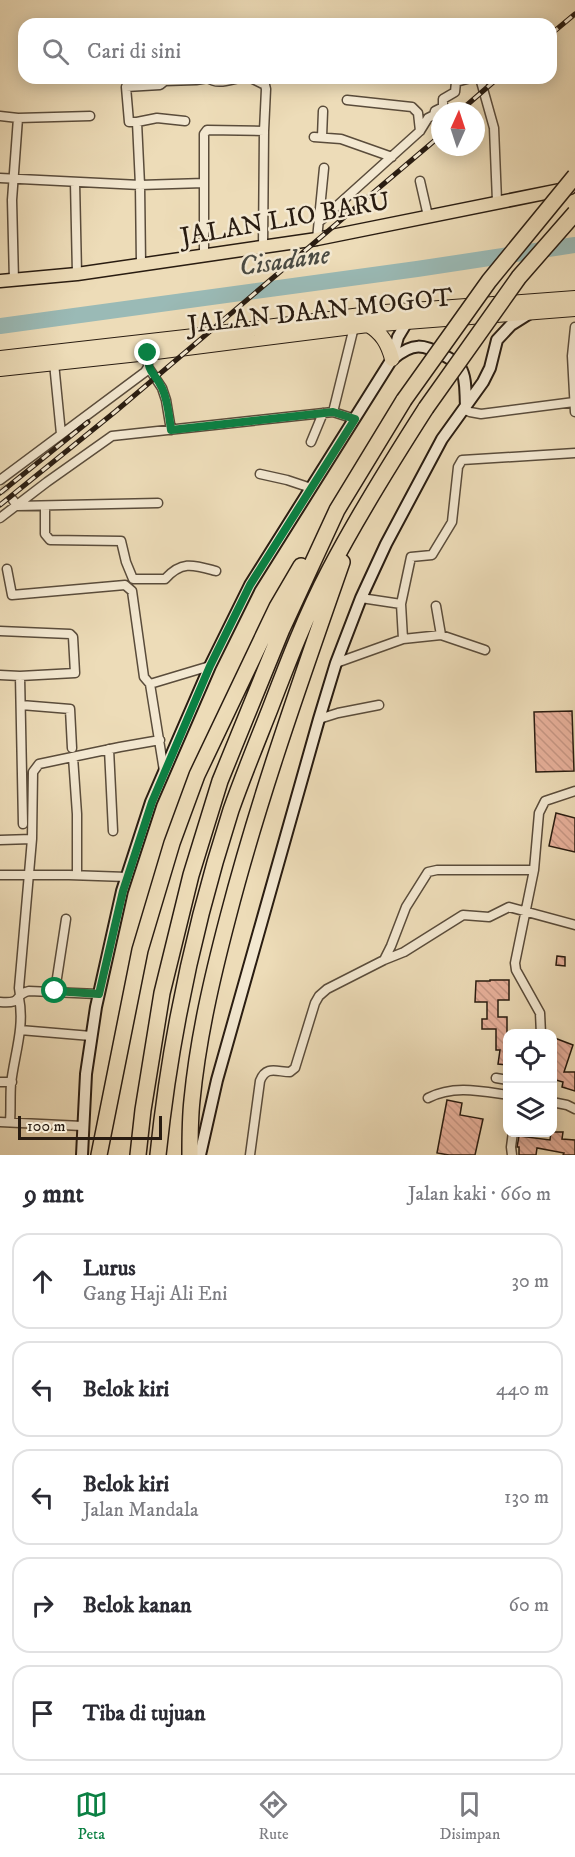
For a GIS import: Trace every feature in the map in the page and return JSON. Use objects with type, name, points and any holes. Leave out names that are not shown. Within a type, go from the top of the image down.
[{"type":"highway","points":[[99,1155],[140,950],[161,877],[197,775],[277,607],[404,400],[489,281],[575,176]]},
{"type":"highway","points":[[158,1155],[170,1056],[181,999],[210,879],[241,783],[305,620],[328,571],[426,408],[519,277],[575,213]]},
{"type":"highway","name":"JALAN DAAN MOGOT","points":[[0,358],[375,313],[575,298]]},
{"type":"highway","name":"JALAN DAAN MOGOT","points":[[0,369],[54,363],[148,360],[368,325],[575,309]]},
{"type":"highway","points":[[368,325],[377,330],[389,345],[392,359]]},
{"type":"highway","points":[[138,1155],[162,993],[191,875],[214,799],[282,629],[337,510]]},
{"type":"highway","points":[[190,1155],[192,1101],[206,1008],[235,889],[269,771],[356,522]]},
{"type":"main road","name":"JALAN LIO BARU","points":[[0,281],[77,274],[317,240],[497,201],[575,187]]},
{"type":"main road","points":[[200,1155],[217,1080],[319,719],[336,663],[361,598],[386,544],[436,450],[466,409],[490,369],[497,340],[511,325],[530,313]]},
{"type":"main road","points":[[82,1155],[86,1074],[99,994],[127,877],[164,771],[210,666],[250,585],[392,359],[398,337],[407,322]]},
{"type":"main road","points":[[392,359],[411,347],[421,346],[455,362],[464,378],[466,409]]},
{"type":"street","points":[[161,84],[126,87],[129,122],[158,118],[185,121]]},
{"type":"street","points":[[263,248],[266,85],[264,84]]},
{"type":"street","points":[[319,222],[420,132],[428,118],[443,107],[443,99],[455,92],[456,84]]},
{"type":"street","points":[[482,84],[494,128],[497,201]]},
{"type":"street","points":[[346,100],[412,107],[418,112],[420,132]]},
{"type":"street","points":[[323,111],[318,137],[341,139],[392,157]]},
{"type":"street","points":[[0,116],[18,118],[90,116]]},
{"type":"street","points":[[14,281],[12,229],[18,118]]},
{"type":"street","points":[[137,122],[141,264]]},
{"type":"street","points":[[204,256],[205,131],[264,131]]},
{"type":"street","points":[[317,240],[324,168]]},
{"type":"street","points":[[0,178],[140,185],[204,183]]},
{"type":"street","points":[[420,181],[428,216]]},
{"type":"street","points":[[75,182],[77,274]]},
{"type":"street","points":[[333,412],[354,327]]},
{"type":"street","points":[[575,327],[572,356],[575,412]]},
{"type":"street","points":[[148,360],[166,400],[171,430]]},
{"type":"street","points":[[1,483],[61,434],[145,372],[148,360]]},
{"type":"street","points":[[54,363],[61,434]]},
{"type":"street","points":[[466,409],[482,414],[574,402]]},
{"type":"street","points":[[0,518],[15,503],[112,436],[333,412],[355,419]]},
{"type":"street","points":[[311,442],[323,413]]},
{"type":"street","points":[[404,639],[400,604],[411,557],[432,555],[452,522],[458,467],[462,460],[575,453]]},
{"type":"street","points":[[260,474],[311,488]]},
{"type":"street","points":[[15,503],[45,506],[158,503]]},
{"type":"street","points":[[45,506],[45,534],[50,540],[121,541],[133,579],[165,579],[172,571],[194,565],[216,571]]},
{"type":"street","points":[[7,569],[12,595],[125,585],[129,587],[132,591],[144,677],[150,684],[164,771]]},
{"type":"street","points":[[361,598],[400,604]]},
{"type":"street","points":[[436,606],[441,635]]},
{"type":"street","points":[[0,632],[70,634],[73,637],[75,673],[0,675]]},
{"type":"street","points":[[336,663],[404,639],[420,636],[441,635],[485,650]]},
{"type":"street","points":[[150,684],[210,666]]},
{"type":"street","points":[[20,676],[22,824]]},
{"type":"street","points":[[21,705],[70,709],[77,814],[77,875]]},
{"type":"street","points":[[319,719],[338,712],[379,705]]},
{"type":"street","points":[[10,1122],[12,1082],[20,1030],[18,988],[32,839],[33,772],[39,764],[72,753],[160,740]]},
{"type":"street","points":[[109,749],[113,831]]},
{"type":"street","points":[[541,1029],[540,1013],[516,970],[515,963],[527,911],[534,870],[538,820],[542,805],[545,801],[575,791]]},
{"type":"street","points":[[0,840],[32,839]]},
{"type":"street","points":[[384,960],[408,902],[428,872],[437,870],[534,870]]},
{"type":"street","points":[[0,875],[127,877]]},
{"type":"street","points":[[250,1155],[260,1081],[263,1074],[268,1070],[290,1072],[295,1068],[315,1003],[322,992],[404,952],[463,915],[489,917],[508,907],[575,925]]},
{"type":"street","points":[[55,991],[66,919]]},
{"type":"street","points":[[0,1002],[12,1003],[29,991],[99,994]]},
{"type":"street","points":[[20,1030],[91,1036]]},
{"type":"street","points":[[496,1078],[503,1079]]},
{"type":"street","points":[[0,1082],[12,1082]]},
{"type":"street","points":[[428,1098],[440,1092],[468,1089],[503,1094]]},
{"type":"street","points":[[557,1103],[575,1109]]},
{"type":"street","points":[[0,1122],[82,1126]]},
{"type":"street","points":[[512,1137],[512,1155]]},
{"type":"building","points":[[572,711],[574,771],[536,772],[534,712]]},
{"type":"building","points":[[556,813],[575,818],[575,852],[549,846]]},
{"type":"building","points":[[557,956],[565,957],[565,966],[556,965]]},
{"type":"building","points":[[509,980],[509,1000],[498,1000],[498,1017],[507,1017],[507,1029],[503,1029],[503,1065],[498,1064],[500,1050],[496,1050],[496,1029],[482,1029],[482,1019],[487,1019],[487,1002],[475,1002],[476,981]]},
{"type":"building","points":[[557,1039],[573,1045],[564,1072],[575,1072],[575,1091],[562,1087],[563,1082],[557,1080]]},
{"type":"building","points":[[447,1100],[462,1103],[460,1115],[483,1119],[475,1155],[437,1153]]},
{"type":"building","points":[[557,1132],[563,1132],[562,1139],[575,1140],[575,1155],[563,1155],[564,1153],[537,1148],[536,1155],[519,1155],[519,1147],[517,1147],[519,1137],[550,1140],[550,1137],[557,1137]]},
{"type":"waterway","name":"Cisadane","points":[[0,326],[575,245]]},
{"type":"tunnel","points":[[2,486],[13,500]]},
{"type":"railway","points":[[557,29],[575,14]]},
{"type":"railway","points":[[470,102],[491,84]]},
{"type":"railway","points":[[0,505],[116,411],[431,144]]},
{"type":"railway","points":[[0,493],[88,422]]},
{"type":"route","points":[[55,991],[99,994],[123,891],[152,802],[210,666],[250,585],[355,419],[333,412],[171,430],[162,388],[148,367],[148,353]]}]
